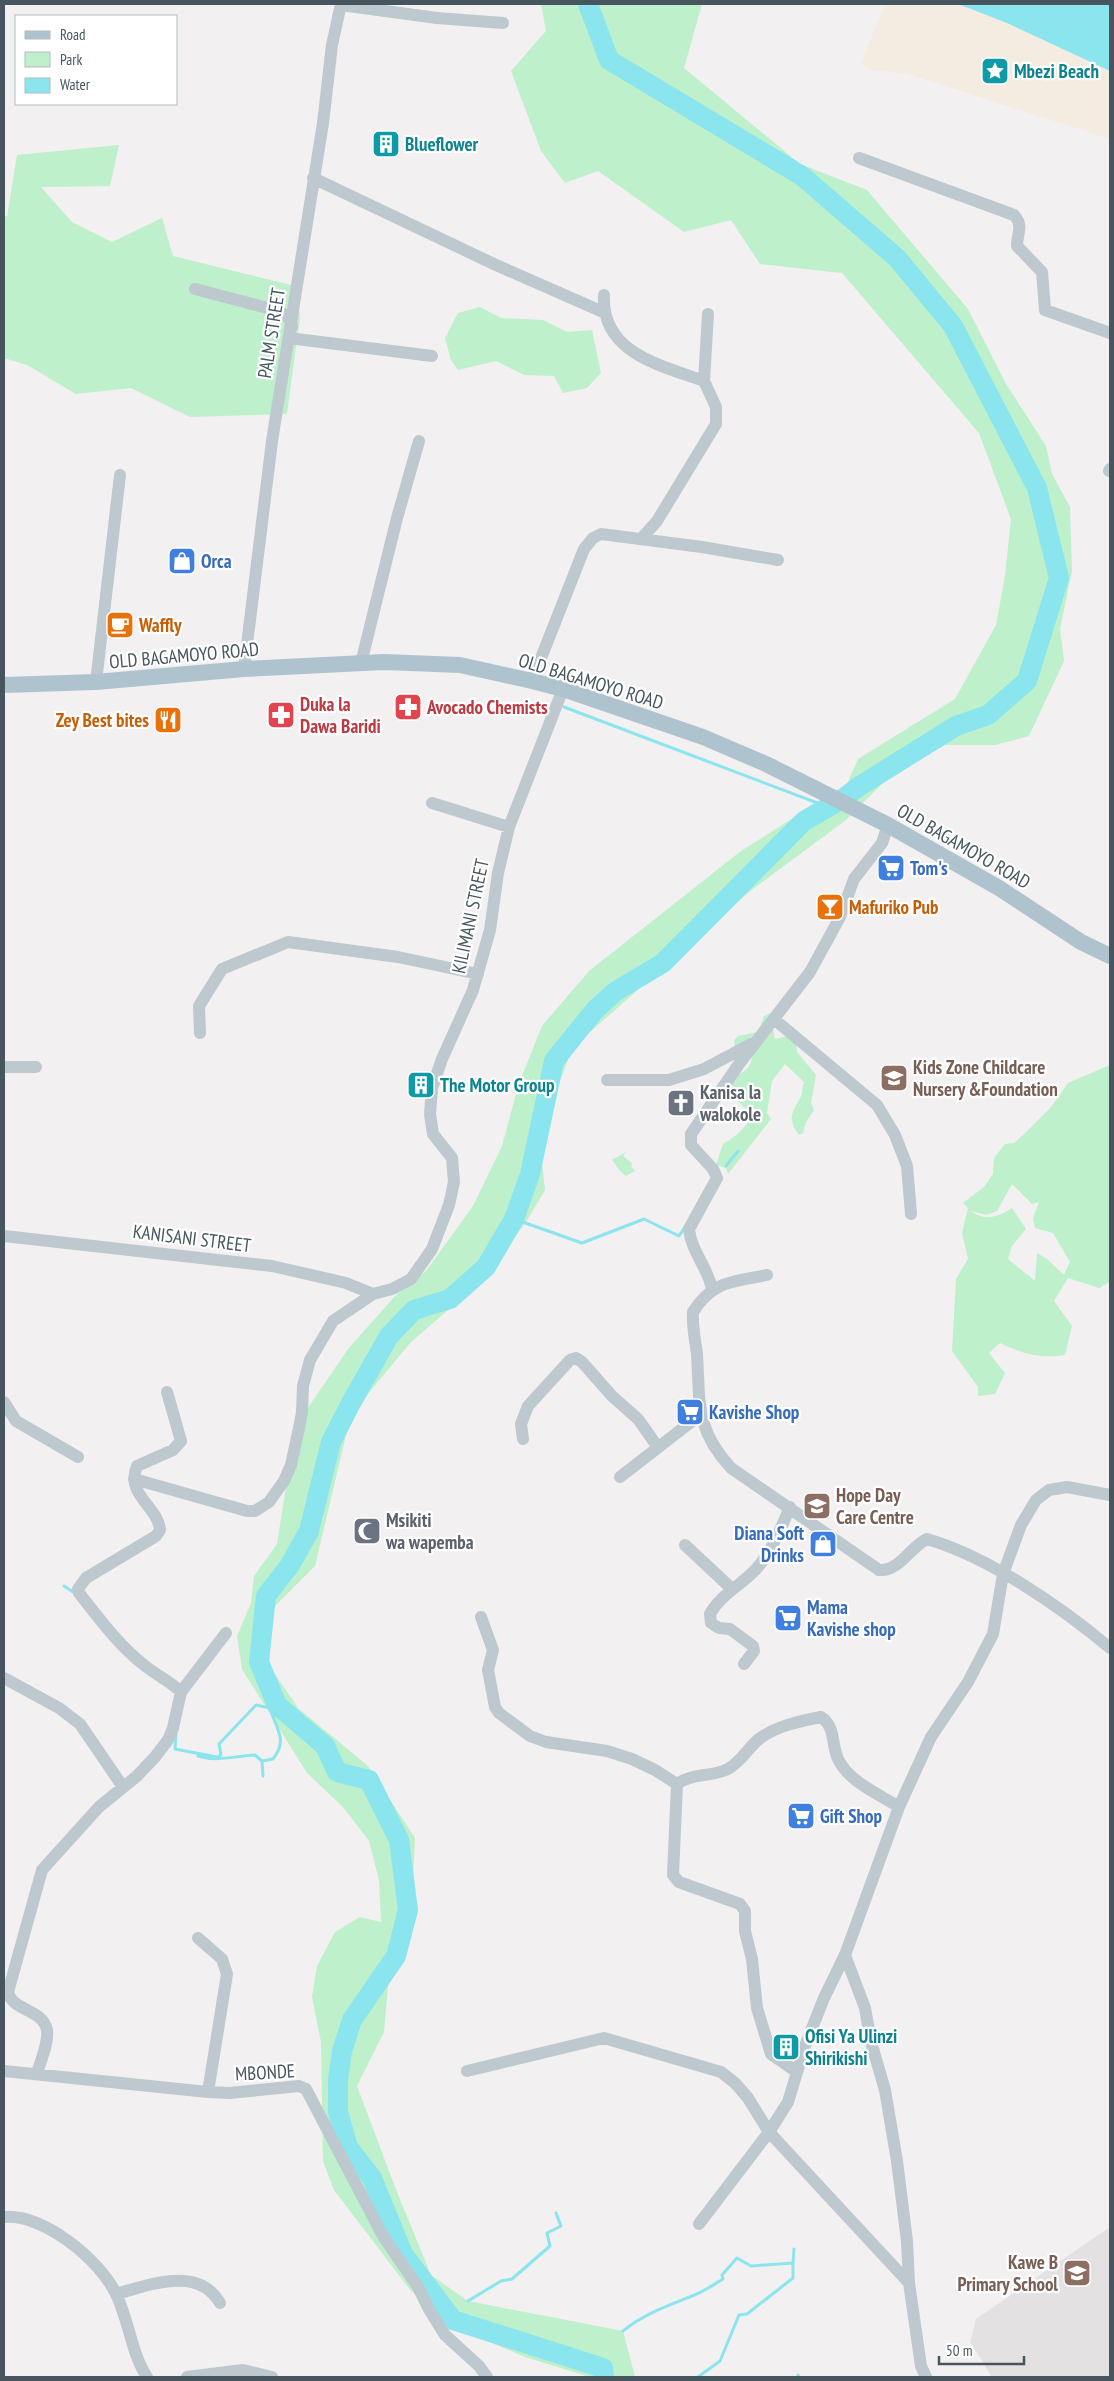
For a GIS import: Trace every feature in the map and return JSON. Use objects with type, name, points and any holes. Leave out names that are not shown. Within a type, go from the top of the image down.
[{"type":"main road","name":"OLD BAGAMOYO ROAD","points":[[4,685],[96,682],[244,669],[361,663],[460,666],[532,681],[563,689],[703,737],[766,764],[888,825],[998,888],[1081,942],[1110,956]]},
{"type":"street","points":[[341,4],[437,18],[503,23]]},
{"type":"street","name":"PALM STREET","points":[[244,669],[260,525],[323,123],[332,46],[341,4]]},
{"type":"street","points":[[859,158],[1014,215],[1019,220],[1021,229],[1018,246],[1042,272],[1045,310],[1110,333]]},
{"type":"street","points":[[313,178],[496,265],[603,312]]},
{"type":"street","points":[[195,289],[279,311],[289,318],[290,332],[432,356]]},
{"type":"street","points":[[604,295],[603,312],[610,330],[624,345],[639,356],[704,381]]},
{"type":"street","points":[[642,538],[656,521],[716,424],[716,407],[704,381],[708,314]]},
{"type":"street","points":[[361,663],[397,518],[419,441]]},
{"type":"street","points":[[96,682],[120,475]]},
{"type":"street","points":[[532,681],[584,549],[593,538],[601,534],[642,538],[778,560]]},
{"type":"street","name":"KILIMANI STREET","points":[[134,1479],[247,1510],[255,1511],[269,1502],[284,1481],[291,1465],[302,1412],[303,1386],[310,1360],[333,1321],[373,1294],[392,1289],[411,1279],[432,1249],[449,1205],[454,1182],[452,1158],[433,1134],[430,1114],[432,1088],[478,974],[490,930],[498,873],[509,827],[563,689]]},
{"type":"street","points":[[432,803],[509,827]]},
{"type":"street","points":[[712,1288],[710,1276],[702,1264],[690,1229],[717,1178],[713,1169],[691,1145],[690,1140],[694,1127],[756,1042],[776,1020],[810,972],[840,918],[854,879],[882,842],[888,825]]},
{"type":"street","points":[[200,1033],[199,1006],[222,969],[288,942],[398,957],[478,974]]},
{"type":"street","points":[[776,1020],[877,1106],[895,1136],[906,1166],[911,1214]]},
{"type":"street","points":[[607,1080],[669,1080],[704,1070],[756,1042]]},
{"type":"street","points":[[4,1067],[36,1067]]},
{"type":"street","name":"KANISANI STREET","points":[[4,1236],[272,1266],[346,1282],[373,1294]]},
{"type":"street","points":[[768,1275],[712,1288],[693,1312],[700,1415],[712,1445],[731,1468],[879,1570],[887,1571],[894,1567],[916,1544],[927,1539],[940,1542],[1003,1574],[1051,1604],[1110,1648]]},
{"type":"street","points":[[523,1439],[521,1424],[528,1406],[570,1360],[576,1358],[582,1362],[612,1396],[638,1419],[657,1446]]},
{"type":"street","points":[[167,1392],[181,1441],[173,1450],[137,1466],[134,1479],[138,1494],[160,1523],[160,1530],[156,1536],[86,1578],[80,1585],[79,1593],[126,1649],[144,1666],[169,1681],[181,1692]]},
{"type":"street","points":[[4,1402],[16,1421],[78,1456]]},
{"type":"street","points":[[620,1477],[657,1446],[700,1415]]},
{"type":"street","points":[[699,2224],[769,2132],[788,2102],[824,1998],[845,1955],[899,1807],[931,1737],[968,1682],[993,1634],[1003,1574],[1021,1525],[1036,1500],[1049,1490],[1067,1487],[1110,1495]]},
{"type":"street","points":[[744,1664],[754,1651],[753,1646],[730,1628],[719,1628],[711,1624],[710,1614],[732,1589],[757,1568],[776,1539],[790,1507]]},
{"type":"street","points":[[685,1545],[732,1589]]},
{"type":"street","points":[[481,1617],[493,1650],[488,1670],[494,1707],[499,1713],[530,1736],[546,1742],[607,1751],[632,1759],[655,1770],[677,1784]]},
{"type":"street","points":[[37,2072],[47,2036],[45,2024],[37,2015],[13,2001],[8,1992],[39,1878],[50,1859],[99,1807],[137,1776],[168,1740],[181,1692],[226,1633]]},
{"type":"street","points":[[4,1678],[59,1708],[80,1724],[123,1787]]},
{"type":"street","points":[[677,1784],[697,1775],[726,1770],[759,1739],[781,1728],[821,1717],[831,1728],[838,1759],[849,1774],[899,1807]]},
{"type":"street","points":[[677,1784],[673,1875],[679,1882],[740,1904],[744,1911],[745,1931],[752,1959],[757,2008],[771,2054],[797,2072]]},
{"type":"street","points":[[198,1938],[222,1959],[227,1974],[208,2092]]},
{"type":"street","points":[[845,1955],[865,2008],[871,2042],[885,2090],[907,2241],[909,2283],[921,2366],[926,2377]]},
{"type":"street","points":[[467,2071],[604,2038],[721,2072],[735,2082],[748,2098],[769,2132],[909,2283]]},
{"type":"street","name":"MBONDE","points":[[4,2071],[37,2072],[165,2089],[208,2092],[230,2093],[299,2086],[306,2089],[382,2236],[418,2287],[429,2310],[445,2335],[479,2366],[487,2377]]},
{"type":"street","points":[[4,2217],[27,2219],[69,2241],[95,2264],[116,2294],[147,2377]]},
{"type":"street","points":[[116,2294],[163,2281],[193,2282],[213,2290],[220,2303]]},
{"type":"street","points":[[187,2377],[243,2370],[272,2377]]},
{"type":"shaded area","name":"Hope Day Care Centre","points":[[817,1497],[826,1502],[821,1510],[825,1513],[821,1519],[808,1510]]},
{"type":"shaded area","name":"Kawe B Primary School","points":[[1110,2227],[1110,2377],[992,2377],[970,2342],[976,2319]]},
{"type":"green space","points":[[541,4],[702,4],[684,68],[800,164],[867,190],[968,309],[1006,384],[1046,446],[1052,474],[1070,507],[1072,571],[1060,629],[1064,661],[1029,736],[995,745],[945,745],[893,773],[846,820],[749,892],[573,1047],[539,1135],[545,1190],[526,1222],[482,1281],[411,1342],[351,1414],[315,1566],[275,1606],[262,1644],[270,1667],[298,1708],[368,1766],[415,1838],[412,1904],[388,1985],[384,2032],[357,2086],[431,2275],[468,2301],[623,2331],[635,2377],[590,2377],[525,2357],[468,2333],[411,2291],[334,2190],[323,2161],[321,2042],[312,1997],[317,1966],[335,1932],[360,1917],[381,1922],[379,1880],[369,1841],[343,1807],[307,1773],[242,1669],[237,1636],[251,1603],[254,1576],[277,1544],[286,1487],[303,1415],[348,1349],[396,1295],[426,1271],[473,1206],[502,1146],[519,1083],[542,1026],[589,971],[741,851],[847,784],[858,759],[955,699],[996,625],[1005,576],[1011,519],[979,433],[842,273],[760,264],[731,220],[684,232],[598,171],[565,183],[541,151],[511,71],[546,31]]},
{"type":"green space","points":[[119,145],[110,186],[41,187],[72,222],[112,242],[162,218],[173,256],[291,285],[299,307],[300,317],[287,414],[190,417],[131,388],[76,394],[27,365],[4,358],[4,215],[7,217],[17,155]]},
{"type":"green space","points":[[480,307],[501,318],[543,320],[567,332],[592,330],[601,373],[587,388],[563,393],[554,376],[524,375],[496,361],[458,370],[451,360],[445,338],[458,313]]},
{"type":"green space","points":[[770,1013],[776,1014],[773,1029],[775,1039],[789,1036],[796,1040],[797,1052],[816,1075],[811,1103],[814,1110],[806,1122],[803,1133],[799,1135],[792,1123],[792,1114],[802,1094],[804,1082],[785,1064],[772,1081],[767,1113],[771,1119],[728,1174],[726,1168],[716,1165],[723,1144],[740,1131],[753,1115],[728,1093],[724,1084],[734,1071],[740,1074],[751,1061],[752,1055],[735,1047],[734,1040],[738,1036],[758,1032],[764,1016]]},
{"type":"green space","points":[[1110,1065],[1110,1282],[1099,1288],[1068,1278],[1054,1301],[1072,1326],[1065,1355],[1032,1355],[1000,1343],[989,1353],[1005,1373],[995,1394],[978,1396],[978,1387],[952,1351],[956,1279],[968,1259],[962,1233],[968,1208],[963,1203],[984,1187],[993,1174],[994,1158],[1005,1144],[1014,1143],[1023,1135],[1051,1107],[1068,1083]],"holes":[[[1012,1184],[1032,1204],[1039,1202],[1033,1218],[1035,1228],[1053,1233],[1070,1262],[1064,1275],[1047,1259],[1037,1253],[1035,1281],[1008,1259],[1012,1246],[1026,1229],[1012,1208],[1002,1214],[991,1217],[981,1216],[971,1211],[986,1215],[997,1211]]]},
{"type":"green space","points":[[626,1152],[623,1156],[632,1163],[631,1166],[635,1171],[626,1176],[612,1160]]},
{"type":"sand","name":"Mbezi Beach","points":[[885,4],[958,4],[1007,23],[1110,71],[1110,139],[905,73],[871,70],[861,64]]},
{"type":"water","points":[[958,4],[1110,4],[1110,71],[1007,23]]},
{"type":"waterway","points":[[588,4],[609,60],[802,176],[897,258],[953,326],[1037,488],[1059,578],[1027,681],[988,715],[956,726],[858,787],[844,798],[804,821],[663,963],[616,991],[596,1009],[554,1061],[530,1174],[514,1219],[486,1267],[450,1299],[414,1310],[389,1336],[331,1442],[309,1531],[290,1565],[266,1596],[259,1662],[277,1705],[325,1746],[337,1772],[369,1780],[399,1840],[408,1910],[396,1956],[352,2020],[342,2051],[338,2080],[338,2112],[348,2147],[372,2178],[403,2254],[453,2320],[603,2368],[604,2377]]},
{"type":"waterway","points":[[564,707],[828,807]]},
{"type":"waterway","points":[[726,1166],[738,1151]]},
{"type":"waterway","points":[[514,1219],[582,1243],[644,1219],[679,1236],[685,1227]]},
{"type":"waterway","points":[[64,1586],[73,1592]]},
{"type":"waterway","points":[[263,1776],[262,1761],[273,1759],[280,1745],[279,1732],[269,1704],[269,1686]]},
{"type":"waterway","points":[[176,1734],[175,1749],[217,1757],[221,1755],[219,1744],[256,1705],[270,1708]]},
{"type":"waterway","points":[[198,1756],[220,1759],[255,1755],[262,1761]]},
{"type":"waterway","points":[[468,2301],[501,2281],[512,2279],[550,2246],[547,2233],[561,2226],[556,2213]]},
{"type":"waterway","points":[[623,2331],[647,2315],[700,2292],[723,2279],[722,2275],[737,2258],[751,2266],[793,2263],[794,2249]]},
{"type":"waterway","points":[[698,2377],[720,2361],[739,2315],[747,2314],[793,2278],[793,2263]]},
{"type":"place","name":"Mbezi Beach","points":[[995,71]]},
{"type":"place","name":"Blueflower","points":[[386,144]]},
{"type":"place","name":"Orca","points":[[182,561]]},
{"type":"place","name":"Waffly","points":[[120,625]]},
{"type":"place","name":"Avocado Chemists","points":[[408,707]]},
{"type":"place","name":"Duka la Dawa Baridi","points":[[281,715]]},
{"type":"place","name":"Zey Best bites","points":[[168,720]]},
{"type":"place","name":"Tom's","points":[[891,868]]},
{"type":"place","name":"Mafuriko Pub","points":[[830,907]]},
{"type":"place","name":"Kids Zone Childcare Nursery &Foundation","points":[[894,1078]]},
{"type":"place","name":"The Motor Group","points":[[421,1085]]},
{"type":"place","name":"Kanisa la walokole","points":[[681,1103]]},
{"type":"place","name":"Kavishe Shop","points":[[690,1412]]},
{"type":"place","name":"Hope Day Care Centre","points":[[817,1506]]},
{"type":"place","name":"Msikiti wa wapemba","points":[[367,1531]]},
{"type":"place","name":"Diana Soft Drinks","points":[[823,1544]]},
{"type":"place","name":"Mama Kavishe shop","points":[[788,1618]]},
{"type":"place","name":"Gift Shop","points":[[801,1816]]},
{"type":"place","name":"Ofisi Ya Ulinzi Shirikishi","points":[[786,2047]]},
{"type":"place","name":"Kawe B Primary School","points":[[1077,2273]]}]
